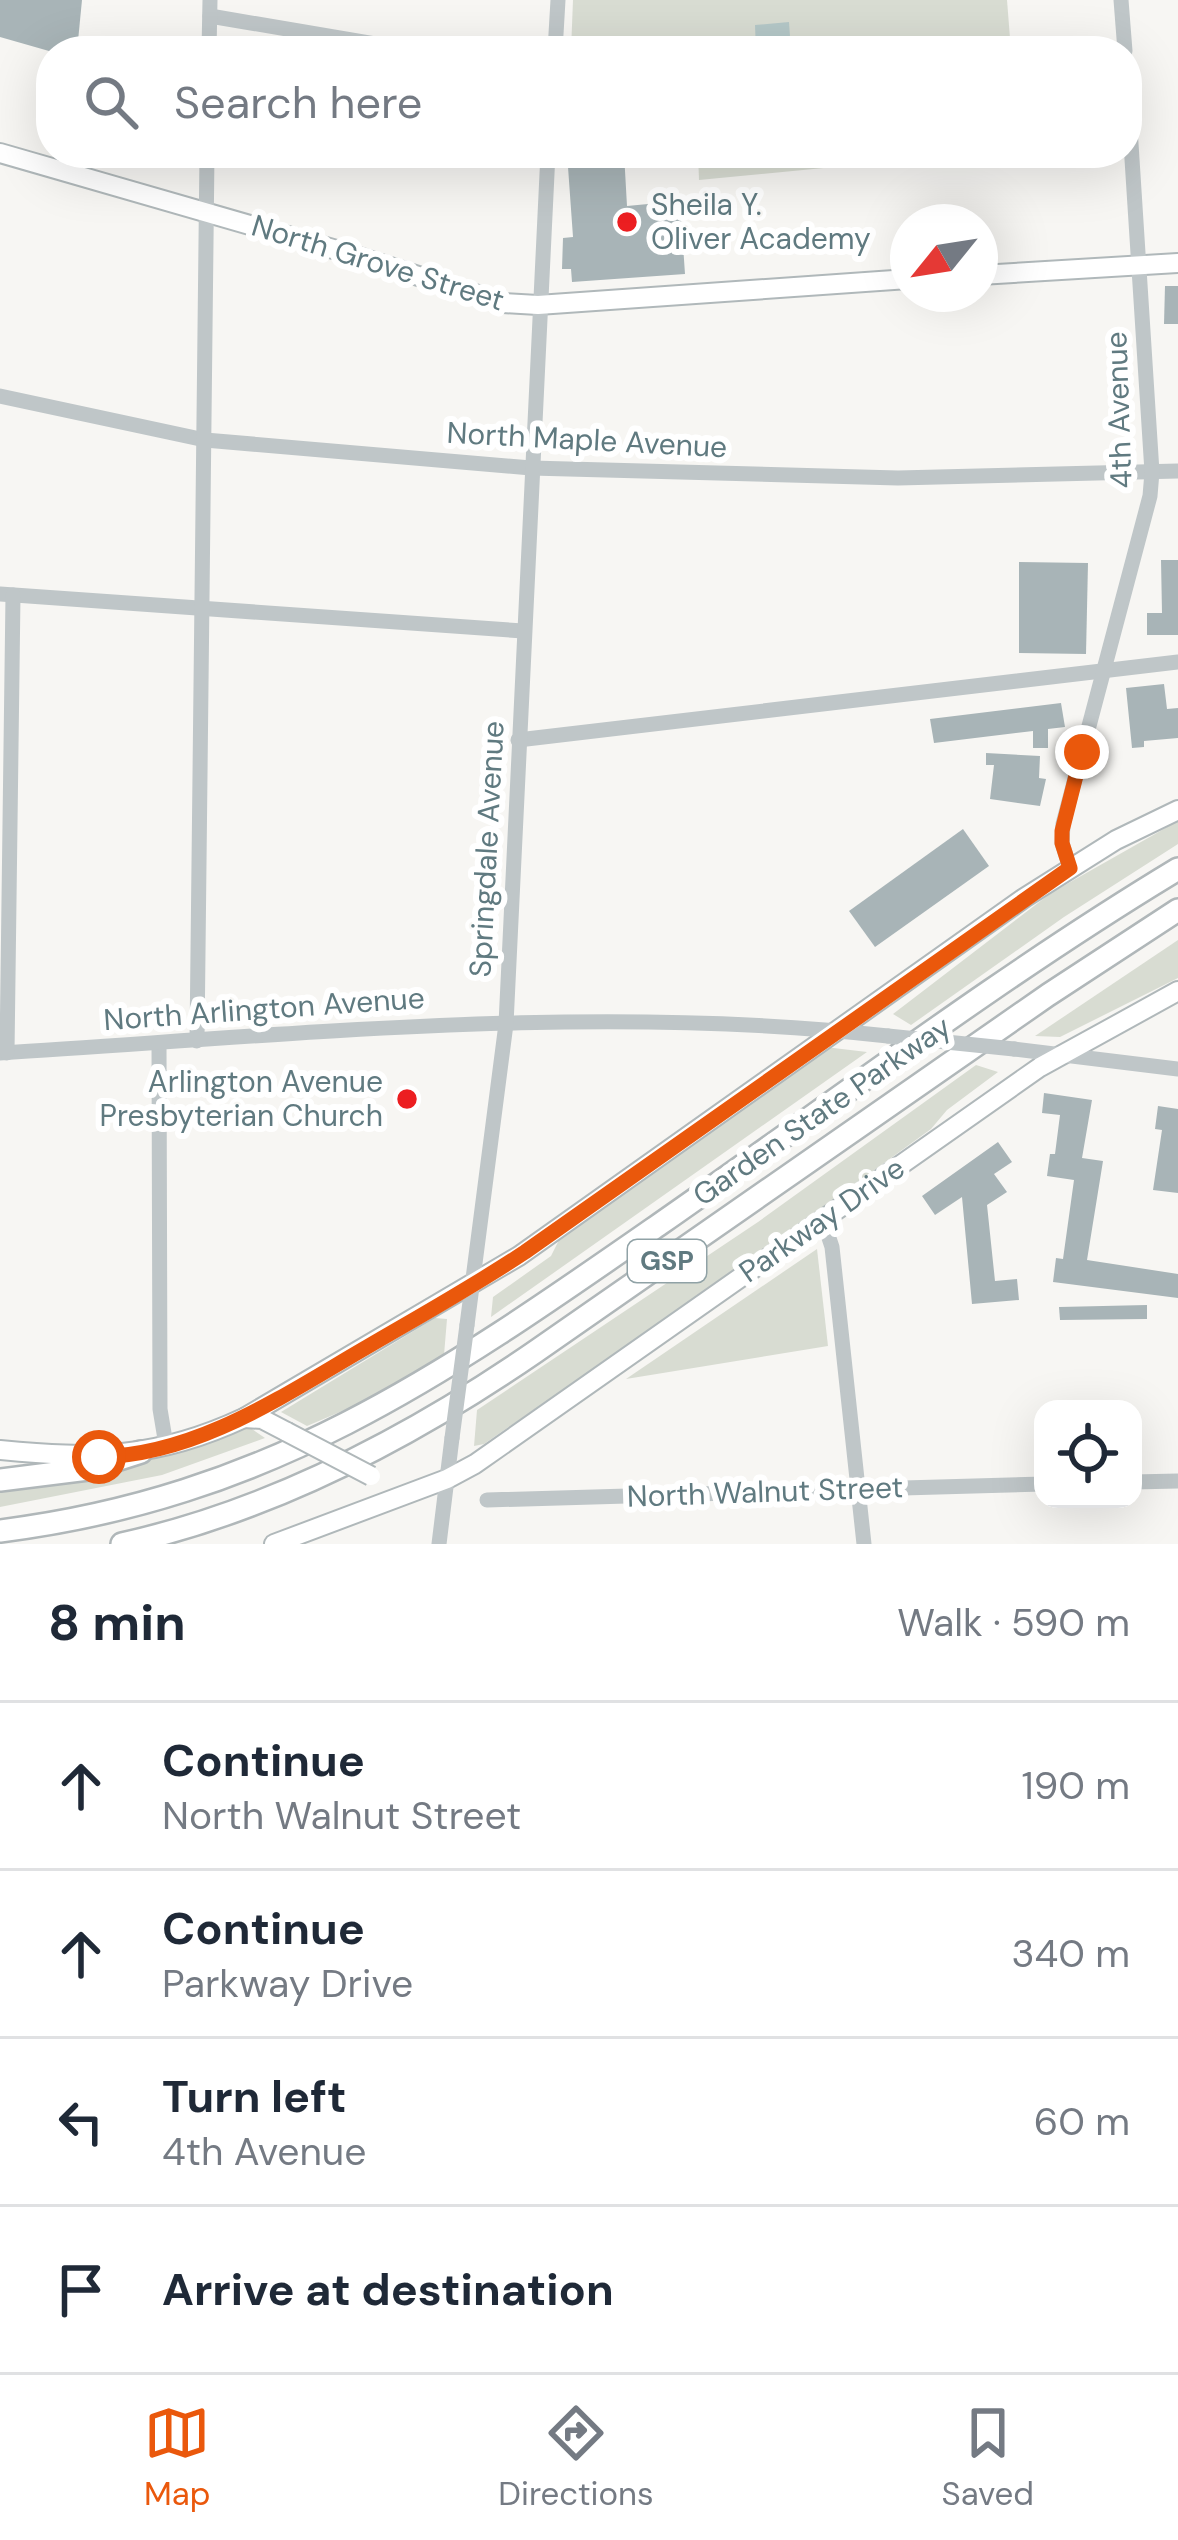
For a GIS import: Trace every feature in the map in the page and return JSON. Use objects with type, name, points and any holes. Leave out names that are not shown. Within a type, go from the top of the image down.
[{"type":"highway","name":"Garden State Parkway","points":[[0,1531],[99,1515],[196,1488],[292,1452],[383,1406],[513,1326],[1037,961],[1178,869]]},
{"type":"highway","name":"Garden State Parkway","points":[[122,1544],[284,1492],[436,1416],[1178,910]]},
{"type":"highway","points":[[0,1480],[88,1469],[141,1452]]},
{"type":"main road","name":"North Grove Street","points":[[0,153],[36,163]]},
{"type":"main road","name":"North Grove Street","points":[[53,168],[503,303],[538,305],[890,280]]},
{"type":"main road","points":[[998,274],[1178,263]]},
{"type":"main road","points":[[0,1450],[99,1457],[141,1452],[244,1418],[525,1252],[1070,868],[1178,810]]},
{"type":"main road","name":"Parkway Drive","points":[[274,1544],[447,1479],[501,1447],[1061,1054],[1178,991]]},
{"type":"main road","points":[[244,1418],[262,1419],[371,1476],[378,1487],[375,1496],[349,1515]]},
{"type":"street","points":[[556,36],[558,0]]},
{"type":"street","points":[[1121,0],[1124,36]]},
{"type":"street","points":[[210,8],[344,36]]},
{"type":"street","points":[[197,1041],[207,168]]},
{"type":"street","name":"Springdale Avenue","points":[[439,1544],[506,1024],[547,168]]},
{"type":"street","name":"4th Avenue","points":[[1070,868],[1062,843],[1063,824],[1150,496],[1133,168]]},
{"type":"street","name":"North Maple Avenue","points":[[0,395],[205,440],[531,468],[898,478],[1178,471]]},
{"type":"street","points":[[3,1053],[7,595],[523,631]]},
{"type":"street","points":[[518,740],[1178,662]]},
{"type":"street","name":"North Arlington Avenue","points":[[3,1053],[428,1025],[757,1025],[1178,1069]]},
{"type":"street","points":[[159,1043],[160,1409],[166,1445]]},
{"type":"street","points":[[823,1220],[831,1240],[864,1544]]},
{"type":"street","points":[[1142,1482],[1178,1481]]},
{"type":"street","name":"North Walnut Street","points":[[487,1500],[1034,1484]]},
{"type":"shaded area","points":[[573,0],[1007,0],[1010,36],[572,36]]},
{"type":"shaded area","points":[[789,22],[790,36],[755,36],[755,25]]},
{"type":"shaded area","points":[[699,168],[823,168],[699,180]]},
{"type":"shaded area","points":[[1178,821],[1178,844],[911,1025],[893,1014],[1051,893]]},
{"type":"shaded area","points":[[1178,940],[1178,978],[1060,1037],[1035,1036]]},
{"type":"shaded area","points":[[825,1047],[867,1052],[491,1317],[493,1297],[551,1256],[560,1238]]},
{"type":"shaded area","points":[[976,1065],[998,1072],[947,1110],[931,1129],[718,1283],[484,1444],[474,1446],[477,1410],[758,1222]]},
{"type":"shaded area","points":[[817,1249],[828,1346],[626,1379]]},
{"type":"shaded area","points":[[435,1318],[447,1319],[444,1355],[368,1400],[307,1426],[281,1412]]},
{"type":"shaded area","points":[[249,1427],[265,1438],[162,1475],[0,1507],[0,1486],[126,1464]]},
{"type":"building","points":[[0,0],[82,0],[78,36],[36,36],[36,47],[0,37]]},
{"type":"building","name":"Sheila Y. Oliver Academy","points":[[568,168],[625,168],[627,206],[680,201],[685,274],[572,282],[571,269],[562,269],[563,238],[573,237]]},
{"type":"building","points":[[1165,286],[1178,286],[1178,324],[1164,324]]},
{"type":"building","points":[[1161,560],[1178,560],[1178,635],[1147,635],[1147,613],[1162,613]]},
{"type":"building","points":[[1019,562],[1088,563],[1086,654],[1019,653]]},
{"type":"building","points":[[1164,684],[1167,709],[1178,708],[1178,738],[1144,741],[1144,747],[1132,748],[1126,688]]},
{"type":"building","points":[[1061,703],[1065,727],[1048,729],[1048,748],[1033,748],[1033,731],[934,743],[930,719]]},
{"type":"building","points":[[986,753],[1040,756],[1039,778],[1046,779],[1040,806],[990,799],[994,765],[986,765]]},
{"type":"building","points":[[963,829],[989,866],[875,947],[849,911]]},
{"type":"building","points":[[1044,1093],[1092,1100],[1082,1158],[1103,1161],[1087,1260],[1178,1274],[1178,1298],[1053,1282],[1056,1258],[1063,1259],[1074,1180],[1047,1176],[1060,1115],[1042,1113]]},
{"type":"building","points":[[1158,1106],[1178,1109],[1178,1193],[1153,1190],[1162,1130],[1155,1129]]},
{"type":"building","points":[[998,1142],[1012,1162],[994,1174],[1007,1192],[987,1205],[995,1281],[1017,1279],[1019,1300],[972,1304],[962,1197],[935,1215],[922,1196]]},
{"type":"building","points":[[1147,1305],[1147,1319],[1060,1320],[1059,1307]]},
{"type":"place","name":"Sheila Y. Oliver Academy","points":[[627,222]]},
{"type":"place","name":"Arlington Avenue Presbyterian Church","points":[[407,1099]]},
{"type":"route","points":[[99,1457],[141,1452],[231,1424],[473,1285],[1070,868],[1062,831],[1082,752]]}]
